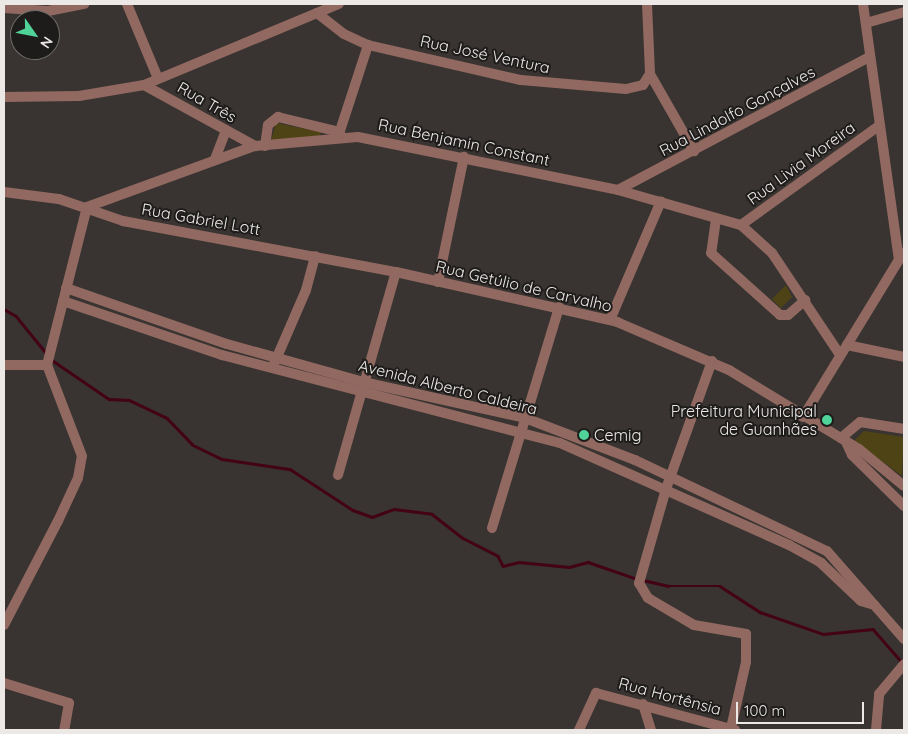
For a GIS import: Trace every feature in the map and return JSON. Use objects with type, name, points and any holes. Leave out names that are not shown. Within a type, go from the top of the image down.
[{"type":"street","points":[[4,8],[48,11],[84,4]]},
{"type":"street","points":[[127,4],[157,76]]},
{"type":"street","points":[[4,96],[78,96],[144,85],[157,76],[339,4]]},
{"type":"street","points":[[647,4],[650,74],[694,151]]},
{"type":"street","points":[[803,417],[902,255],[879,126],[863,4]]},
{"type":"street","points":[[866,23],[904,12]]},
{"type":"street","name":"Rua José Ventura","points":[[317,13],[344,34],[368,45],[521,80],[596,90],[636,88],[650,74]]},
{"type":"street","points":[[260,146],[268,125],[278,116],[339,135],[368,45]]},
{"type":"street","name":"Rua Lindolfo Gonçalves","points":[[618,190],[869,56]]},
{"type":"street","name":"Rua Três","points":[[144,85],[226,130],[260,146]]},
{"type":"street","name":"Rua Livia Moreira","points":[[741,225],[879,126]]},
{"type":"street","points":[[215,159],[226,130]]},
{"type":"street","name":"Rua Benjamin Constant","points":[[87,207],[215,159],[260,146],[339,135],[376,138],[618,190],[741,225],[772,253],[840,355]]},
{"type":"street","points":[[438,282],[464,157]]},
{"type":"street","name":"Rua Gabriel Lott","points":[[4,192],[87,207],[123,221],[396,272]]},
{"type":"street","points":[[610,320],[661,202]]},
{"type":"street","points":[[4,625],[78,478],[82,456],[48,364],[87,207]]},
{"type":"street","points":[[716,219],[710,253],[780,315],[788,315],[805,300]]},
{"type":"street","points":[[272,370],[306,290],[315,256]]},
{"type":"street","points":[[338,475],[396,272]]},
{"type":"street","name":"Rua Getúlio de Carvalho","points":[[396,272],[559,307],[610,320],[712,361],[843,440],[904,486]]},
{"type":"street","name":"Avenida Alberto Caldeira","points":[[66,288],[362,387],[522,430],[666,489],[760,531],[821,564],[861,601],[874,605]]},
{"type":"street","name":"Avenida Alberto Caldeira","points":[[63,301],[272,370],[525,418],[671,476],[765,518],[827,552],[904,639]]},
{"type":"street","points":[[492,528],[559,307]]},
{"type":"street","points":[[847,345],[904,357]]},
{"type":"street","points":[[712,361],[666,489],[639,579],[648,598],[694,625],[746,634],[746,662],[733,729]]},
{"type":"street","points":[[4,365],[48,364]]},
{"type":"street","points":[[901,502],[852,455],[843,440],[860,422],[904,429]]},
{"type":"street","points":[[901,502],[904,486]]},
{"type":"street","points":[[760,531],[765,518]]},
{"type":"street","points":[[876,730],[879,694],[901,666]]},
{"type":"street","points":[[4,683],[69,703],[64,730]]},
{"type":"street","name":"Rua Hortênsia","points":[[579,730],[596,693],[733,729]]},
{"type":"street","points":[[643,704],[651,730]]},
{"type":"shaded area","points":[[276,123],[321,132],[319,137],[271,140]]},
{"type":"shaded area","points":[[786,285],[792,297],[781,308],[772,299]]},
{"type":"shaded area","points":[[864,431],[904,437],[902,476],[854,441]]},
{"type":"waterway","points":[[4,309],[16,316],[47,354]]},
{"type":"waterway","points":[[52,360],[109,399],[129,400],[167,418],[193,445],[222,459],[290,469],[353,510],[372,517],[394,509],[432,514],[463,538],[498,556],[503,566],[519,562],[569,567],[588,562],[637,579]]},
{"type":"waterway","points":[[643,580],[668,586],[720,586],[760,612],[823,634],[873,629],[901,661]]},
{"type":"place","name":"Prefeitura Municipal de Guanhães","points":[[827,420]]},
{"type":"place","name":"Cemig","points":[[584,435]]}]
